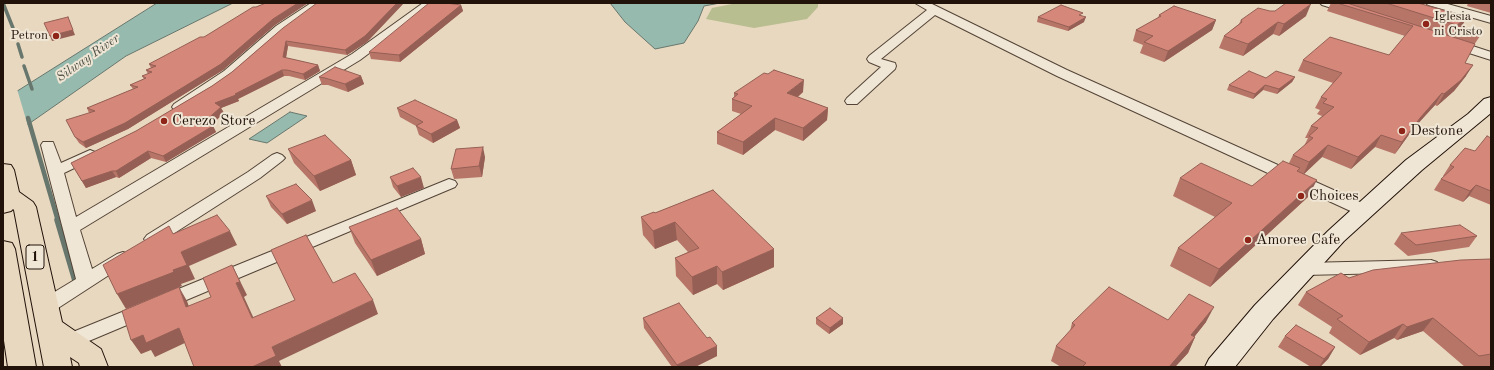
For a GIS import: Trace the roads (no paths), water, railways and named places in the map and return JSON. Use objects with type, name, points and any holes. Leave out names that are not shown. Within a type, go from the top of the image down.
[{"type":"main road","points":[[1218,367],[1264,312],[1364,210],[1414,165],[1475,118],[1491,103]]},
{"type":"main road","name":"1","points":[[5,188],[25,207],[55,325],[58,367]]},
{"type":"main road","name":"1","points":[[3,249],[11,328],[22,367]]},
{"type":"main road","points":[[55,325],[91,357],[94,367]]},
{"type":"main road","points":[[6,367],[11,328]]},
{"type":"street","points":[[167,114],[229,74],[280,29],[318,3]]},
{"type":"street","points":[[71,228],[141,188],[356,57],[430,3]]},
{"type":"street","points":[[920,3],[1062,73],[1364,210]]},
{"type":"street","points":[[1326,3],[1363,15]]},
{"type":"street","points":[[1432,3],[1491,20]]},
{"type":"street","points":[[852,101],[890,66],[878,62],[872,58],[934,10]]},
{"type":"street","points":[[1438,39],[1491,56]]},
{"type":"street","points":[[48,145],[86,282]]},
{"type":"street","points":[[55,172],[104,148]]},
{"type":"street","points":[[55,325],[86,282],[227,192],[277,158]]},
{"type":"street","points":[[55,325],[449,184]]},
{"type":"street","points":[[1305,269],[1446,265]]},
{"type":"water","name":"Silway River","points":[[157,3],[233,3],[126,56],[30,123],[3,139],[3,100]]},
{"type":"water","points":[[610,3],[720,3],[704,6],[698,21],[684,43],[655,49],[625,22]]},
{"type":"water","points":[[290,112],[307,116],[267,143],[249,139]]},
{"type":"waterway","points":[[3,3],[13,28]]},
{"type":"waterway","points":[[18,44],[22,57]]},
{"type":"waterway","points":[[24,66],[32,89]]},
{"type":"waterway","points":[[28,118],[58,221]]},
{"type":"waterway","points":[[57,220],[75,281]]},
{"type":"place","name":"Iglesia ni Cristo","points":[[1426,24]]},
{"type":"place","name":"Petron","points":[[56,36]]},
{"type":"place","name":"Cerezo Store","points":[[164,121]]},
{"type":"place","name":"Destone","points":[[1402,131]]},
{"type":"place","name":"Choices","points":[[1301,196]]},
{"type":"place","name":"Amoree Cafe","points":[[1248,240]]}]
